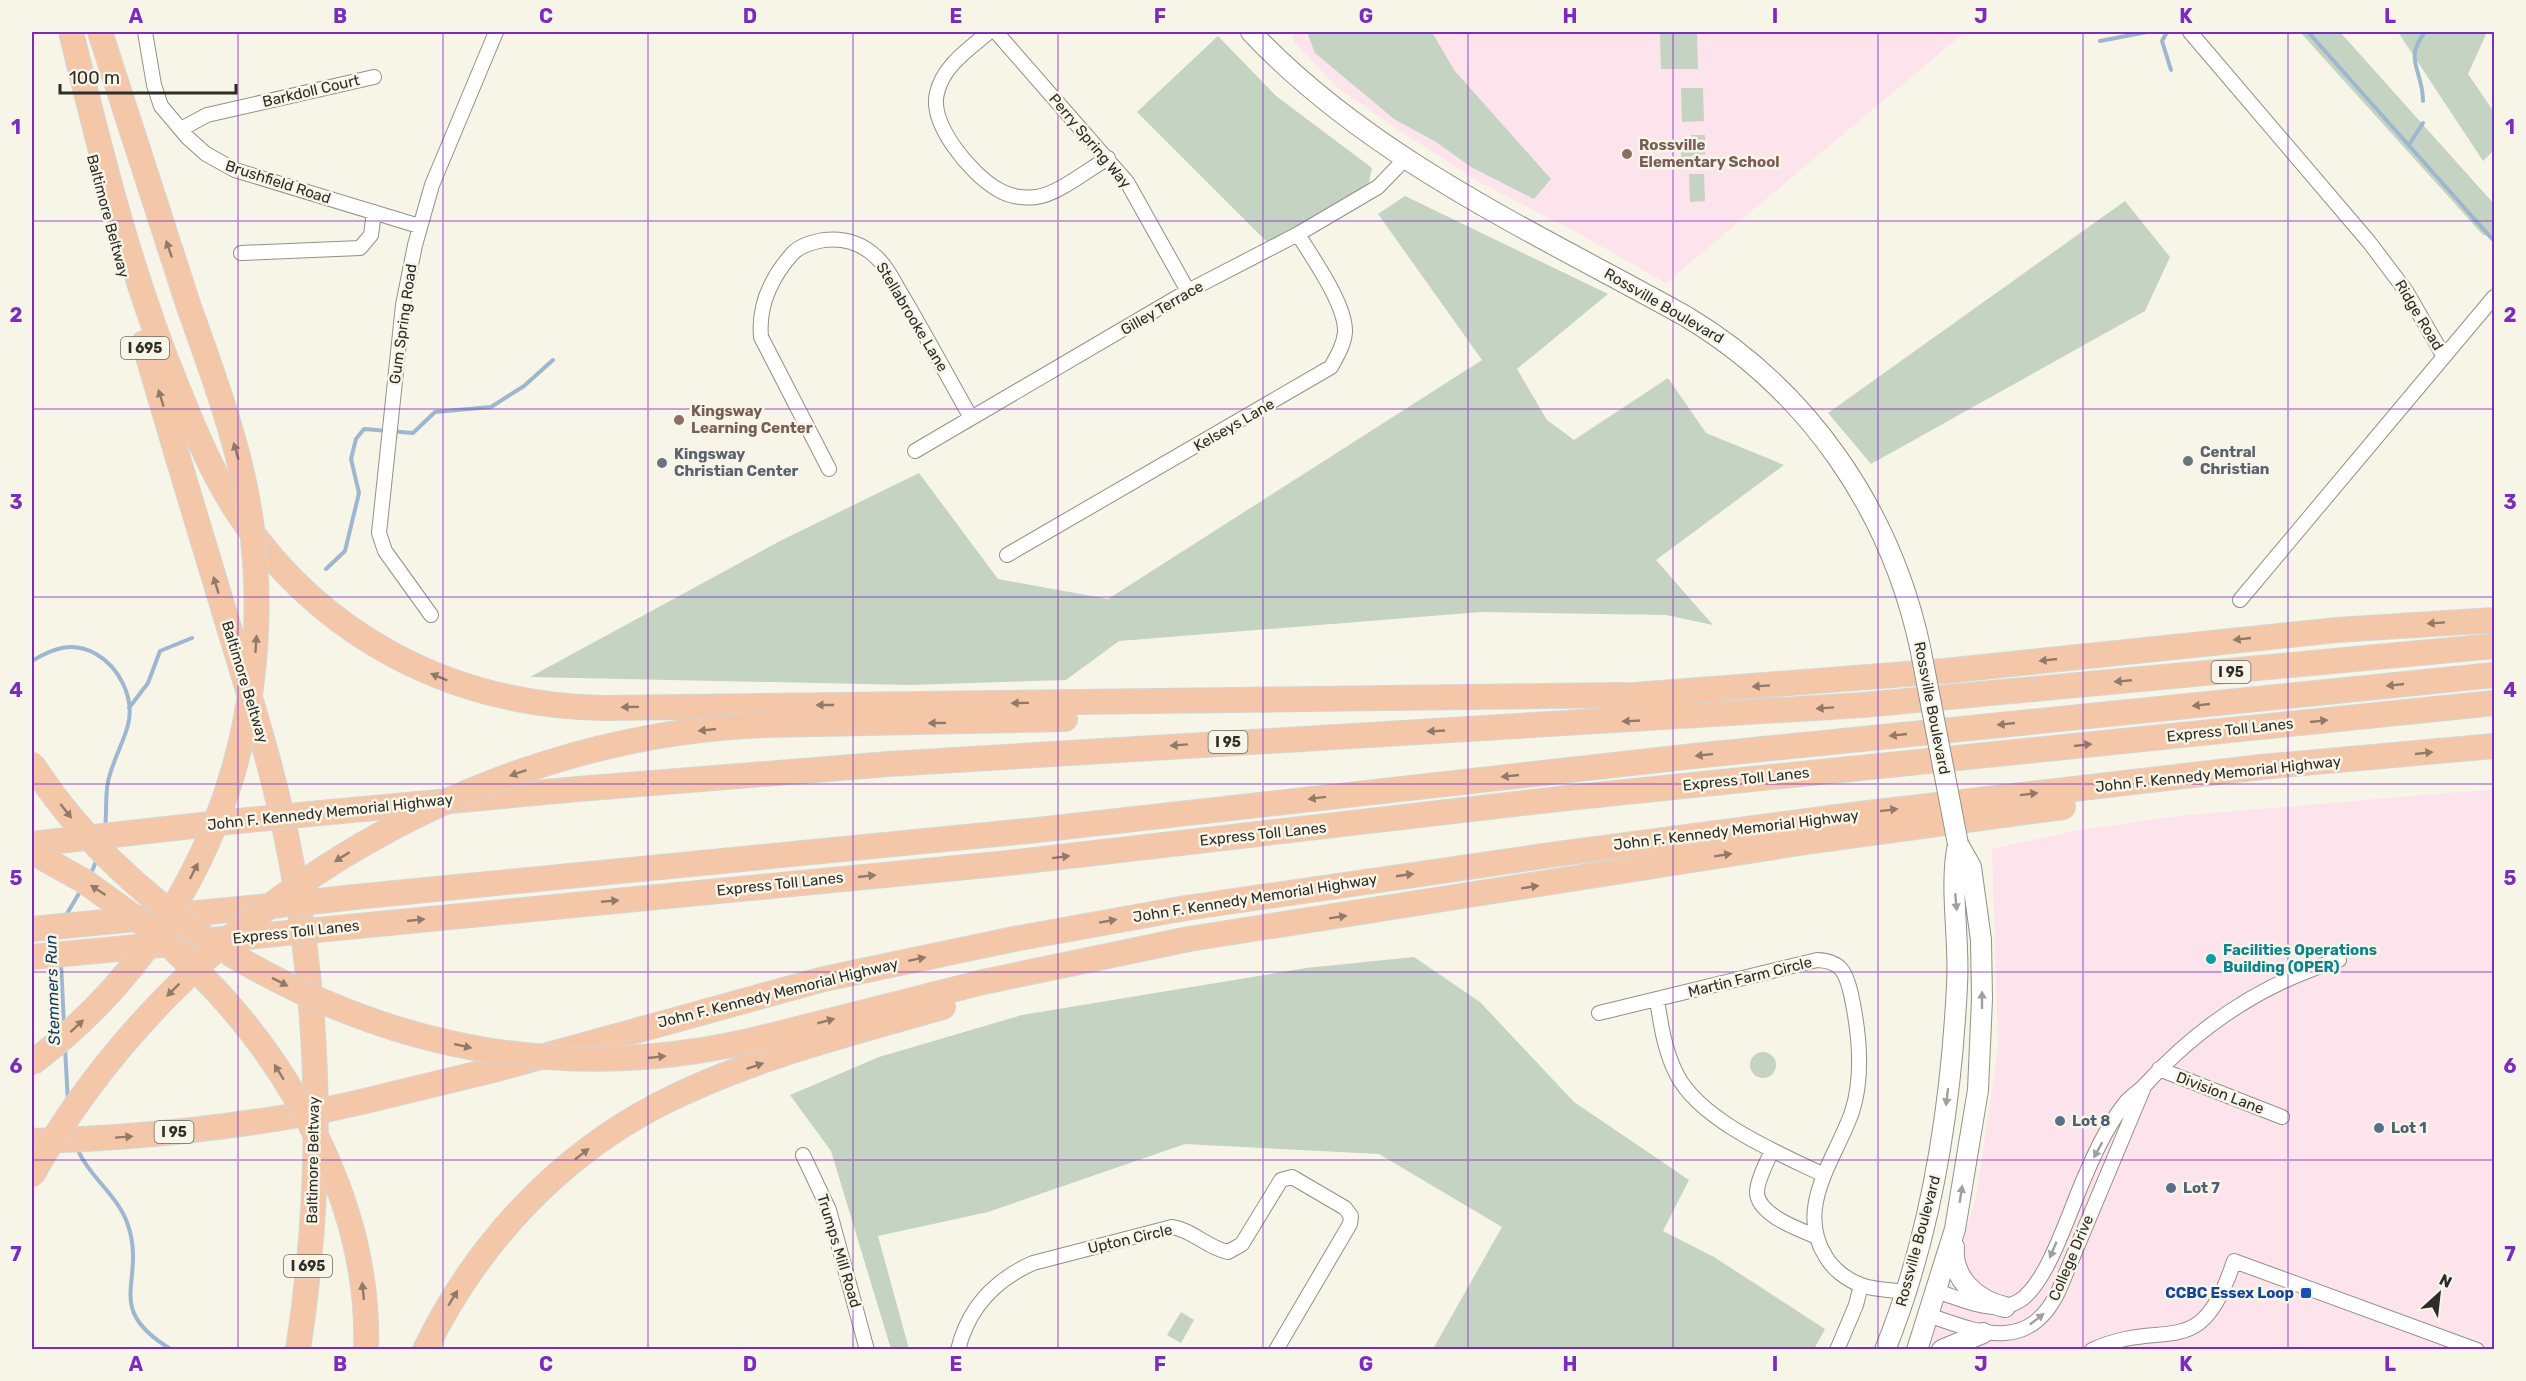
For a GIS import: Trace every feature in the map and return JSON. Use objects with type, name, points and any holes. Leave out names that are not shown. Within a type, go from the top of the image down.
[{"type":"highway","name":"Baltimore Beltway","points":[[60,32],[127,285],[266,751],[293,870],[312,1006],[315,1104],[313,1216],[298,1350]]},
{"type":"highway","points":[[71,32],[115,202],[148,310],[191,422],[222,485],[268,554],[324,609],[388,653],[440,678],[512,699],[565,707],[603,708],[1624,695]]},
{"type":"highway","points":[[32,1063],[68,1034],[111,992],[138,960],[170,915],[213,831],[243,733],[251,692],[257,626],[251,521],[235,448],[100,32]]},
{"type":"highway","points":[[32,1175],[62,1125],[131,1035],[176,987],[250,921],[346,855],[436,807],[506,777],[555,761],[666,735],[766,725],[971,722],[1528,703],[1814,682],[2268,636],[2494,620]]},
{"type":"highway","name":"John F. Kennedy Memorial Highway","points":[[32,844],[310,814],[578,789],[889,764],[1863,705],[2494,646]]},
{"type":"highway","name":"Express Toll Lanes","points":[[32,929],[1037,830],[1672,758],[2494,675]]},
{"type":"highway","name":"Express Toll Lanes","points":[[32,957],[1008,863],[1577,797],[2494,703]]},
{"type":"highway","name":"John F. Kennedy Memorial Highway","points":[[32,1141],[100,1139],[207,1129],[361,1102],[784,989],[907,961],[1186,908],[1564,852],[1870,813],[2261,767],[2494,746]]},
{"type":"highway","points":[[32,764],[92,841],[160,904],[241,961],[289,987],[345,1012],[450,1043],[544,1059],[610,1060],[662,1057],[734,1046],[948,990],[1189,939],[1280,927],[1851,835],[2242,785],[2366,759]]},
{"type":"highway","points":[[32,852],[110,898],[176,951],[228,1004],[278,1070],[307,1120],[347,1214],[363,1288],[366,1350]]},
{"type":"highway","points":[[425,1350],[455,1295],[479,1259],[531,1198],[594,1145],[658,1105],[730,1074],[894,1021],[1037,982],[1280,927]]},
{"type":"main road","name":"Rossville Boulevard","points":[[1252,32],[1329,105],[1405,159],[1696,322],[1741,354],[1775,384],[1828,442],[1868,503],[1896,563],[1920,647],[1958,844],[1971,867],[1977,898],[1982,999],[1978,1090],[1955,1229],[1917,1350]]},
{"type":"main road","name":"Rossville Boulevard","points":[[1886,1350],[1906,1292],[1934,1187],[1948,1084],[1958,961],[1953,869],[1958,844]]},
{"type":"main road","points":[[1955,1229],[1954,1261],[1960,1277],[1983,1298],[2005,1307]]},
{"type":"main road","points":[[1906,1292],[1936,1291]]},
{"type":"main road","points":[[1906,1292],[1928,1315]]},
{"type":"main road","points":[[1942,1350],[1983,1334]]},
{"type":"street","name":"Brushfield Road","points":[[145,32],[154,85],[162,106],[206,154],[236,170],[419,226]]},
{"type":"street","name":"Gum Spring Road","points":[[431,615],[385,551],[379,533],[403,305],[419,226],[441,164],[496,32]]},
{"type":"street","points":[[989,32],[949,69],[941,80],[936,95],[937,119],[944,133],[971,165],[996,189],[1024,198],[1040,197],[1108,158]]},
{"type":"street","name":"Perry Spring Way","points":[[996,32],[1127,182],[1188,291]]},
{"type":"street","name":"Ridge Road","points":[[2190,32],[2376,250],[2406,291],[2444,355],[2240,600]]},
{"type":"street","name":"Barkdoll Court","points":[[181,129],[207,115],[374,77]]},
{"type":"street","name":"Gilley Terrace","points":[[915,451],[970,416],[1188,291],[1298,234],[1378,188],[1405,159]]},
{"type":"street","points":[[241,253],[360,248],[371,235],[374,212]]},
{"type":"street","name":"Kelseys Lane","points":[[1007,555],[1331,367],[1341,350],[1345,332],[1342,314],[1298,234]]},
{"type":"street","name":"Stellabrooke Lane","points":[[829,469],[761,337],[759,319],[762,303],[783,266],[794,252],[812,242],[846,241],[862,246],[877,257],[911,311],[970,416]]},
{"type":"street","points":[[2444,355],[2494,297]]},
{"type":"street","name":"Martin Farm Circle","points":[[1599,1013],[1817,960],[1833,962],[1840,966],[1845,973],[1859,1043],[1857,1083],[1852,1110],[1824,1175],[1814,1211],[1815,1236],[1831,1265],[1860,1285]]},
{"type":"street","name":"College Drive","points":[[2005,1307],[2019,1301],[2037,1284],[2087,1171],[2124,1104],[2144,1087],[2159,1069],[2221,1017],[2271,987],[2314,967],[2339,960]]},
{"type":"street","points":[[1657,1000],[1667,1050],[1678,1078],[1708,1110],[1772,1150],[1824,1175]]},
{"type":"street","name":"Division Lane","points":[[2159,1069],[2282,1117]]},
{"type":"street","name":"College Drive","points":[[1928,1315],[1983,1334],[2017,1331],[2039,1319],[2054,1300],[2144,1087]]},
{"type":"street","points":[[1772,1150],[1759,1180],[1758,1196],[1764,1207],[1774,1215],[1815,1236]]},
{"type":"street","name":"Trumps Mill Road","points":[[803,1155],[828,1210],[867,1350]]},
{"type":"street","name":"Upton Circle","points":[[958,1350],[968,1322],[983,1298],[1020,1269],[1033,1263],[1172,1227],[1188,1231],[1218,1250],[1228,1252],[1242,1244],[1281,1180],[1292,1176],[1345,1208],[1351,1216],[1350,1224],[1276,1350]]},
{"type":"street","points":[[2092,1350],[2126,1339],[2169,1335],[2188,1330],[2206,1318],[2218,1302],[2234,1262],[2477,1350]]},
{"type":"street","points":[[1837,1350],[1856,1305],[1860,1285],[1906,1292]]},
{"type":"street","points":[[1936,1291],[1982,1305],[2005,1307]]},
{"type":"shaded area","name":"Rossville Elementary School","points":[[1292,32],[1965,32],[1666,283],[1578,233],[1474,179],[1397,129],[1338,88],[1294,42]]},
{"type":"shaded area","points":[[2494,789],[2494,1349],[1929,1350],[1976,1198],[1998,1048],[1992,849],[2074,831],[2177,816]]},
{"type":"green space","points":[[1307,32],[1432,32],[1454,70],[1551,179],[1534,199],[1471,167],[1436,142],[1394,119],[1315,53]]},
{"type":"green space","points":[[1660,32],[1697,32],[1698,69],[1661,69]]},
{"type":"green space","points":[[2300,32],[2340,32],[2494,204],[2494,236],[2483,235]]},
{"type":"green space","points":[[2398,32],[2487,32],[2468,74],[2494,112],[2494,150],[2483,161]]},
{"type":"green space","points":[[1218,36],[1276,96],[1372,168],[1366,196],[1270,245],[1137,112]]},
{"type":"green space","points":[[1681,88],[1703,88],[1704,121],[1682,122]]},
{"type":"green space","points":[[1691,135],[1705,135],[1705,154],[1681,158],[1681,143],[1691,143]]},
{"type":"green space","points":[[1689,174],[1704,174],[1705,201],[1690,202]]},
{"type":"green space","points":[[1405,196],[1608,294],[1517,369],[1547,420],[1574,440],[1668,378],[1706,433],[1784,465],[1656,560],[1713,625],[1666,615],[1481,612],[1119,641],[1066,680],[911,685],[530,677],[780,541],[919,473],[998,579],[1108,599],[1482,360],[1378,214]]},
{"type":"green space","points":[[2125,201],[2170,257],[2145,311],[1871,464],[1828,413]]},
{"type":"green space","points":[[1414,957],[1480,1002],[1574,1102],[1689,1180],[1663,1231],[1714,1257],[1825,1329],[1814,1349],[1433,1349],[1502,1227],[1379,1154],[1185,1144],[988,1212],[878,1236],[909,1349],[891,1349],[831,1151],[790,1095],[879,1057],[1022,1015],[1306,968]]},
{"type":"green space","points":[[1763,1052],[1772,1056],[1776,1065],[1772,1074],[1763,1078],[1754,1074],[1750,1065],[1754,1056]]},
{"type":"green space","points":[[1181,1312],[1194,1320],[1181,1343],[1167,1335]]},
{"type":"waterway","points":[[2100,41],[2147,32]]},
{"type":"waterway","points":[[2167,32],[2162,41],[2171,70]]},
{"type":"waterway","points":[[2308,32],[2494,241]]},
{"type":"waterway","points":[[2423,101],[2415,50],[2425,32]]},
{"type":"waterway","points":[[2409,145],[2423,123]]},
{"type":"waterway","points":[[326,569],[345,551],[359,493],[351,459],[356,439],[364,429],[413,433],[435,412],[491,407],[524,386],[553,360]]},
{"type":"waterway","points":[[129,708],[148,683],[160,651],[192,638]]},
{"type":"waterway","name":"Stemmers Run","points":[[32,661],[63,648],[88,650],[112,667],[123,684],[130,715],[108,782],[105,828]]},
{"type":"waterway","name":"Stemmers Run","points":[[90,876],[97,859]]},
{"type":"waterway","name":"Stemmers Run","points":[[65,917],[81,890]]},
{"type":"waterway","name":"Stemmers Run","points":[[61,963],[64,1025]]},
{"type":"waterway","name":"Stemmers Run","points":[[65,1047],[68,1103]]},
{"type":"waterway","name":"Stemmers Run","points":[[77,1148],[89,1168],[118,1204],[128,1225],[133,1263],[130,1293],[132,1307],[138,1320],[151,1335],[172,1350]]},
{"type":"place","name":"Rossville Elementary School","points":[[1627,154]]},
{"type":"place","name":"Kingsway Learning Center","points":[[679,420]]},
{"type":"place","name":"Central Christian","points":[[2188,461]]},
{"type":"place","name":"Kingsway Christian Center","points":[[662,463]]},
{"type":"place","name":"Facilities Operations Building (OPER)","points":[[2211,959]]},
{"type":"place","name":"Lot 8","points":[[2060,1121]]},
{"type":"place","name":"Lot 1","points":[[2379,1128]]},
{"type":"place","name":"Lot 7","points":[[2171,1188]]},
{"type":"place","name":"CCBC Essex Loop","points":[[2306,1293]]}]
